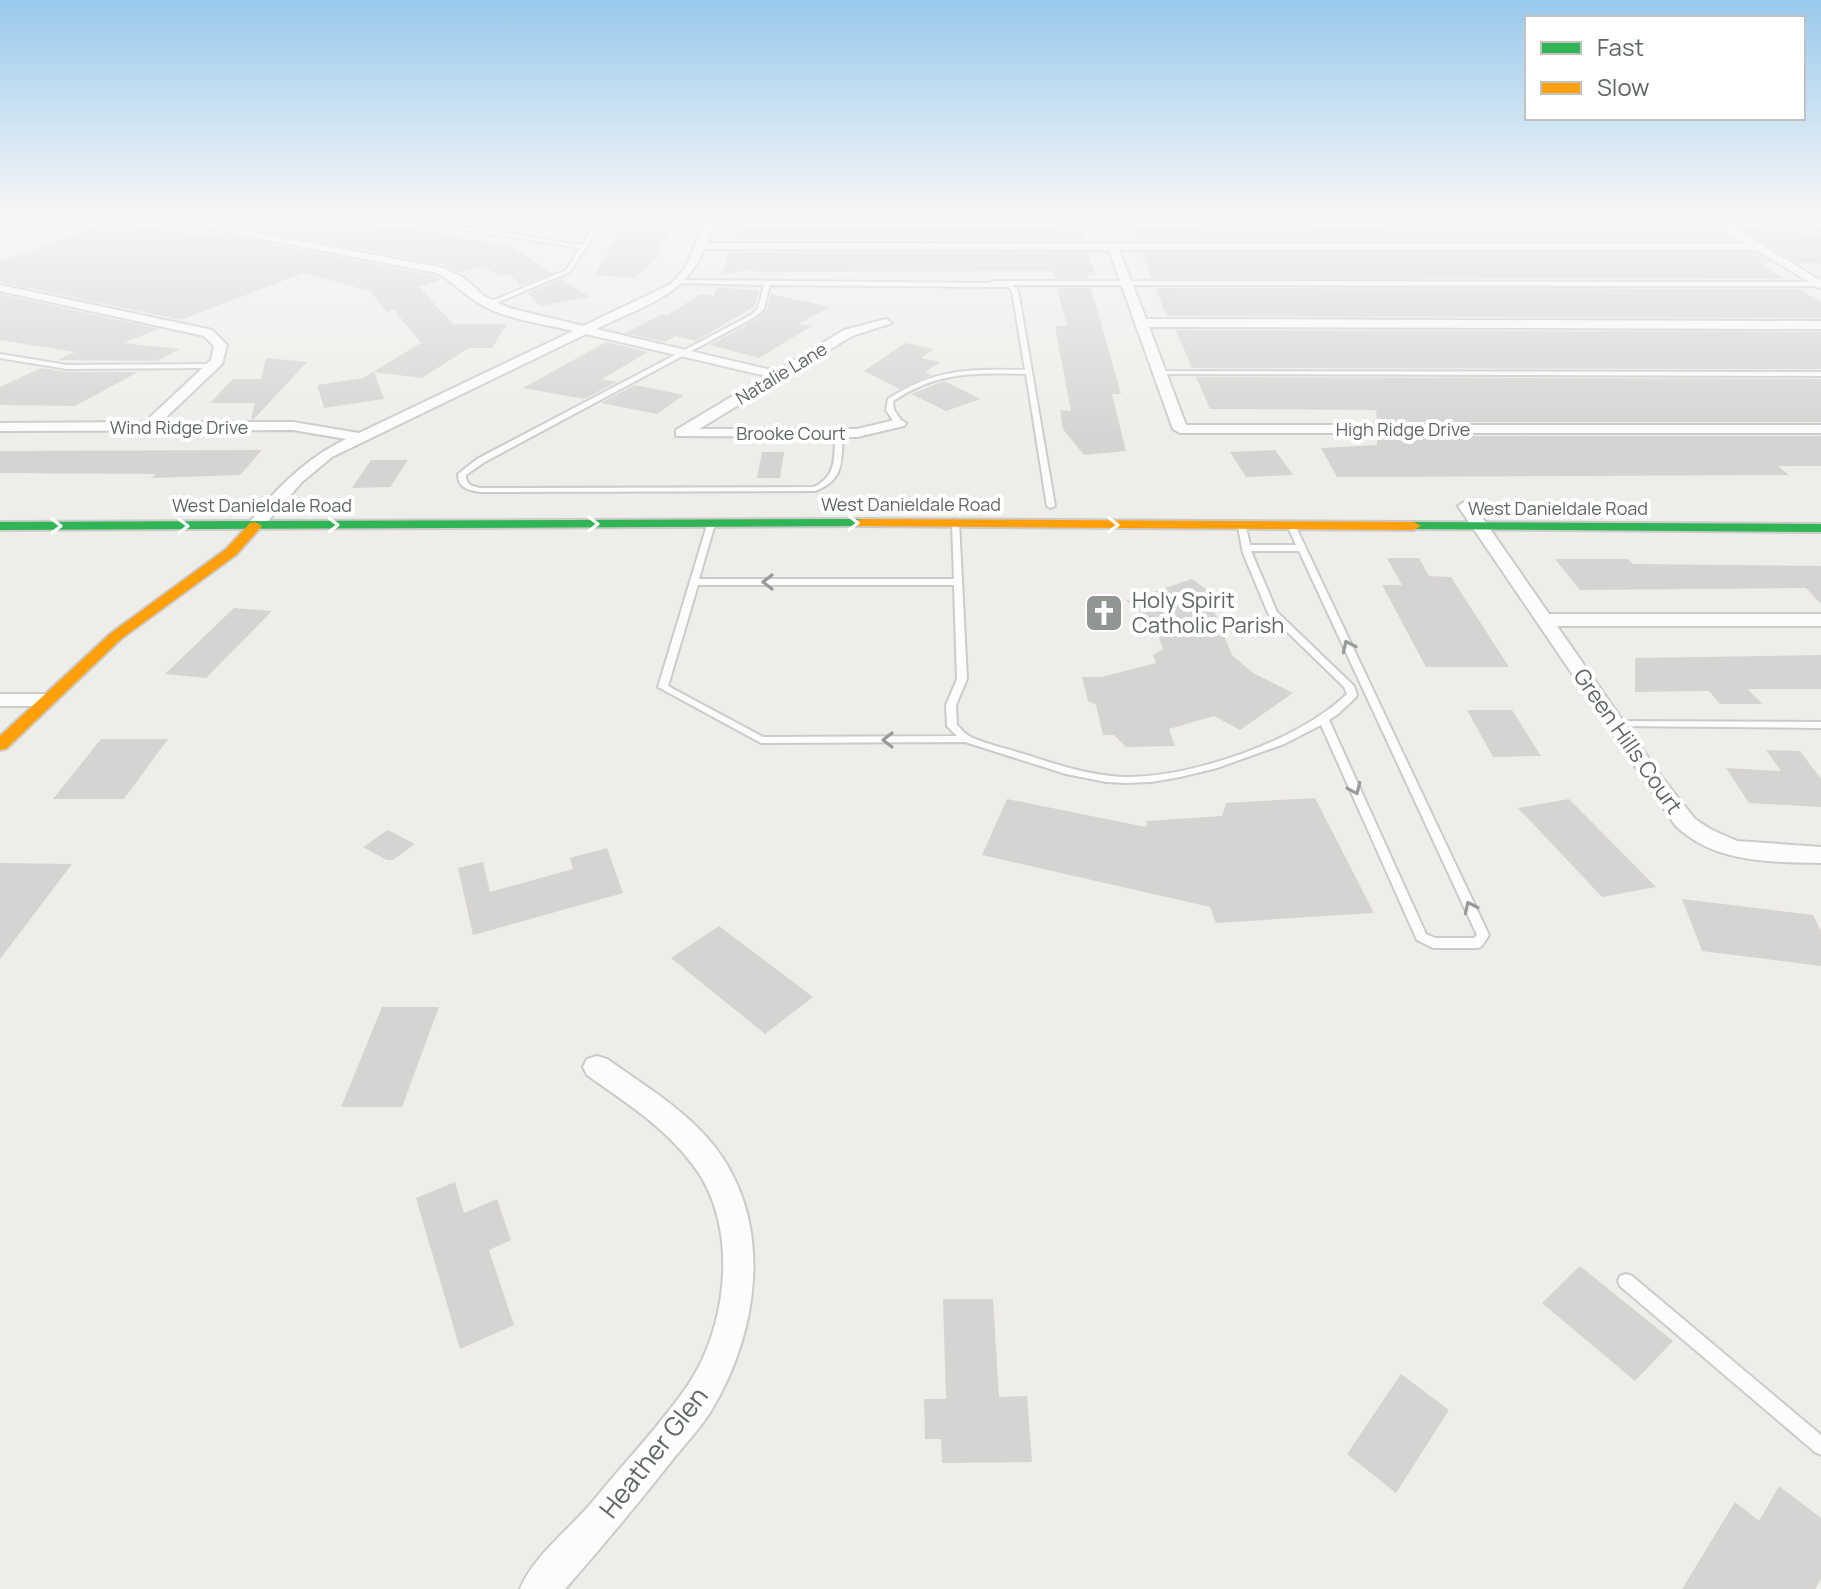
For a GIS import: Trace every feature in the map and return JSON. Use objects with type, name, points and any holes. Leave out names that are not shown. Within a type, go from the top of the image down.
[{"type":"main road","name":"West Danieldale Road","points":[[0,526],[255,526],[714,515],[956,524],[983,515],[1051,506],[1266,506]]},
{"type":"main road","points":[[1235,506],[1242,527]]},
{"type":"main road","name":"West Danieldale Road","points":[[175,507],[714,515],[983,515],[1242,527],[1821,528]]},
{"type":"main road","points":[[0,745],[116,636],[231,552],[255,526]]},
{"type":"street","points":[[10,290],[208,333],[221,345],[217,361],[148,427]]},
{"type":"street","points":[[471,290],[480,299],[505,311],[777,375]]},
{"type":"street","points":[[255,526],[270,507],[327,454],[662,290]]},
{"type":"street","name":"High Ridge Drive","points":[[1130,290],[1180,429],[1821,429]]},
{"type":"street","name":"Natalie Lane","points":[[681,433],[848,333],[886,323]]},
{"type":"street","points":[[1143,323],[1821,325]]},
{"type":"street","name":"Brooke Court","points":[[681,433],[857,433],[899,423]]},
{"type":"street","name":"Wind Ridge Drive","points":[[0,427],[293,426],[358,437]]},
{"type":"street","name":"Green Hills Court","points":[[1466,506],[1686,823],[1731,849],[1752,853],[1821,855]]},
{"type":"street","points":[[1545,620],[1821,620]]},
{"type":"street","points":[[0,700],[45,700]]},
{"type":"street","name":"Heather Glen","points":[[539,1589],[595,1527],[699,1399],[724,1346],[737,1297],[738,1247],[727,1194],[704,1156],[667,1117],[597,1067]]},
{"type":"lane","points":[[489,304],[522,290]]},
{"type":"lane","points":[[765,290],[761,309],[753,316],[480,461],[462,474],[462,481],[467,487],[480,490],[815,489],[835,478],[839,433]]},
{"type":"lane","points":[[1015,290],[1051,506]]},
{"type":"lane","points":[[0,356],[67,367],[212,366]]},
{"type":"lane","points":[[899,423],[890,410],[890,400],[920,380],[960,373],[1029,372]]},
{"type":"lane","points":[[1160,373],[1821,374]]},
{"type":"lane","points":[[714,515],[697,582],[663,687],[761,740],[966,739],[1093,776],[1126,780],[1161,777],[1265,750],[1342,708],[1352,695],[1349,686],[1273,613],[1246,548],[1242,527]]},
{"type":"lane","points":[[956,524],[962,679],[951,705],[952,726],[966,739]]},
{"type":"lane","points":[[1292,527],[1483,935],[1478,943],[1433,943],[1421,937],[1323,718]]},
{"type":"lane","points":[[1246,548],[1302,548]]},
{"type":"lane","points":[[697,582],[958,582]]},
{"type":"lane","points":[[1349,686],[1366,686]]},
{"type":"lane","points":[[1615,724],[1821,725]]},
{"type":"lane","points":[[1626,1281],[1821,1446]]},
{"type":"building","points":[[39,290],[258,290],[181,320]]},
{"type":"building","points":[[367,290],[422,290],[453,324],[507,324],[492,348],[469,348],[422,378],[374,372],[384,399],[324,408],[317,385],[363,378],[421,343],[394,310],[387,312]]},
{"type":"building","points":[[535,290],[579,290],[590,297],[540,306],[528,293]]},
{"type":"building","points":[[716,290],[759,291],[755,306],[696,341],[675,336],[665,342],[625,333],[662,314],[668,315],[700,294],[714,296]]},
{"type":"building","points":[[1058,290],[1092,290],[1121,394],[1112,394],[1126,451],[1084,455],[1063,429],[1060,410],[1071,411],[1055,326],[1067,326]]},
{"type":"building","points":[[1157,290],[1802,290],[1821,302],[1821,318],[1169,316]]},
{"type":"building","points":[[0,294],[159,329],[123,343],[180,349],[157,361],[57,360],[75,352],[0,340]]},
{"type":"building","points":[[771,294],[830,307],[798,324],[812,326],[759,358],[710,345],[757,319],[767,310]]},
{"type":"building","points":[[1176,330],[1821,332],[1821,369],[1192,368]]},
{"type":"building","points":[[606,342],[648,352],[602,379],[617,382],[584,399],[523,388]]},
{"type":"building","points":[[905,343],[934,349],[921,358],[940,362],[925,372],[931,375],[900,389],[864,371]]},
{"type":"building","points":[[266,358],[307,362],[254,419],[251,419],[255,403],[210,403],[233,379],[261,379]]},
{"type":"building","points":[[41,368],[67,372],[138,372],[75,406],[0,405],[0,387]]},
{"type":"building","points":[[1196,377],[1821,379],[1821,422],[1377,422],[1376,410],[1210,409]]},
{"type":"building","points":[[944,381],[981,399],[946,411],[911,394]]},
{"type":"building","points":[[635,385],[684,395],[657,414],[601,403]]},
{"type":"building","points":[[1377,436],[1821,436],[1821,466],[1778,466],[1789,475],[1337,477],[1321,448],[1377,445]]},
{"type":"building","points":[[262,450],[240,475],[151,478],[156,474],[0,473],[0,451]]},
{"type":"building","points":[[1275,450],[1293,475],[1246,477],[1230,452]]},
{"type":"building","points":[[762,452],[784,452],[780,478],[757,478]]},
{"type":"building","points":[[371,460],[408,460],[390,487],[352,488]]},
{"type":"building","points":[[1387,558],[1419,558],[1429,576],[1451,577],[1509,667],[1426,667],[1382,585],[1402,585]]},
{"type":"building","points":[[1555,559],[1628,559],[1633,564],[1821,566],[1821,604],[1806,588],[1580,590]]},
{"type":"building","points":[[1192,579],[1224,602],[1212,606],[1232,655],[1253,673],[1293,693],[1240,730],[1214,716],[1169,729],[1175,746],[1126,747],[1114,735],[1103,735],[1096,705],[1088,701],[1082,677],[1102,677],[1156,663],[1153,655],[1163,649],[1153,621],[1126,601]]},
{"type":"building","points":[[234,608],[272,611],[206,678],[165,674]]},
{"type":"building","points":[[1821,655],[1821,689],[1748,689],[1762,704],[1720,704],[1709,691],[1635,692],[1635,658]]},
{"type":"building","points":[[1467,710],[1512,710],[1541,756],[1493,757]]},
{"type":"building","points":[[101,739],[168,739],[124,799],[53,799]]},
{"type":"building","points":[[1766,750],[1800,751],[1821,779],[1821,807],[1749,803],[1726,768],[1781,771]]},
{"type":"building","points":[[1315,798],[1374,913],[1216,923],[1210,907],[982,855],[1007,799],[1146,827],[1147,821],[1222,816],[1226,803]]},
{"type":"building","points":[[1569,799],[1656,887],[1602,897],[1518,808]]},
{"type":"building","points":[[388,830],[415,844],[393,860],[363,847]]},
{"type":"building","points":[[607,848],[623,893],[473,935],[458,868],[483,862],[490,892],[573,869],[570,858]]},
{"type":"building","points":[[0,863],[72,864],[0,959]]},
{"type":"building","points":[[1682,899],[1813,915],[1821,931],[1821,966],[1702,951]]},
{"type":"building","points":[[719,926],[813,997],[765,1034],[671,958]]},
{"type":"building","points":[[382,1007],[439,1007],[402,1107],[341,1107]]},
{"type":"building","points":[[455,1182],[464,1213],[497,1199],[511,1240],[489,1250],[514,1325],[460,1349],[416,1198]]},
{"type":"building","points":[[1580,1266],[1673,1341],[1635,1381],[1542,1303]]},
{"type":"building","points":[[943,1299],[993,1299],[999,1397],[1027,1396],[1032,1462],[942,1463],[941,1439],[925,1439],[924,1399],[946,1399]]},
{"type":"building","points":[[1401,1374],[1449,1410],[1396,1493],[1347,1454]]},
{"type":"building","points":[[1779,1486],[1821,1518],[1821,1579],[1815,1589],[1682,1589],[1735,1502],[1759,1521]]},
{"type":"traffic: fast","points":[[0,526],[862,523]]},
{"type":"traffic: fast","points":[[1414,526],[1821,528]]},
{"type":"traffic: slow","points":[[862,523],[1414,526]]},
{"type":"traffic: slow","points":[[0,745],[116,636],[231,552],[255,526]]},
{"type":"place","name":"Holy Spirit Catholic Parish","points":[[1104,613]]}]
